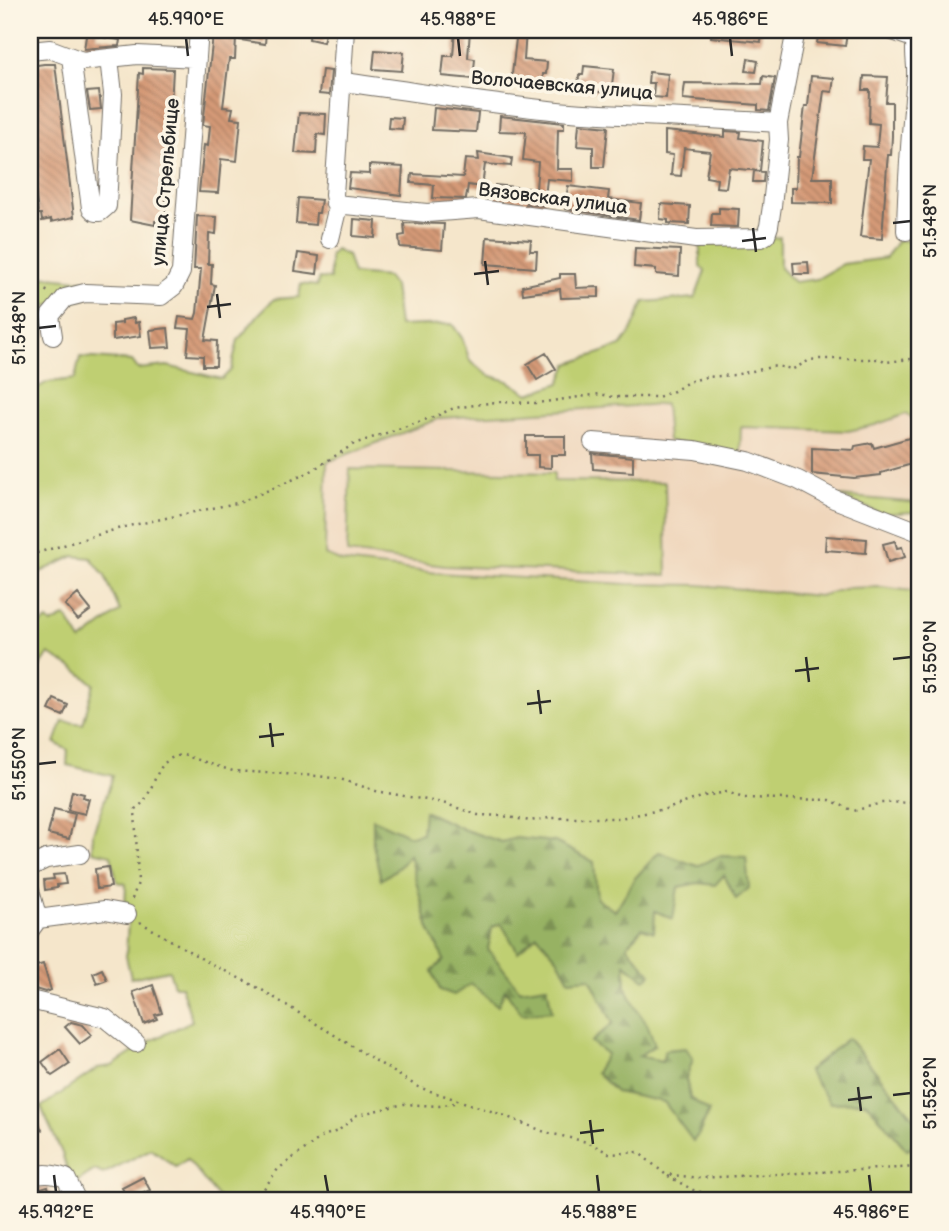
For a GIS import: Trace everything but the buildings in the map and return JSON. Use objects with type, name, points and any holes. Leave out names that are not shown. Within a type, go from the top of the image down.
[{"type":"street","name":"улица Стрельбище","points":[[53,336],[50,316],[65,298],[85,293],[161,296],[174,286],[181,268],[200,30]]},
{"type":"street","points":[[330,239],[337,210],[334,195],[345,30]]},
{"type":"street","points":[[778,123],[796,30]]},
{"type":"street","points":[[890,30],[918,39],[913,51],[916,68],[906,231]]},
{"type":"street","points":[[30,51],[50,49],[82,61],[137,55],[197,58]]},
{"type":"street","points":[[71,57],[91,208],[95,212],[100,212],[107,206],[113,94],[109,58]]},
{"type":"street","name":"Волочаевская улица","points":[[342,82],[567,111],[649,118],[666,116],[693,120],[778,123]]},
{"type":"street","name":"Вязовская улица","points":[[335,204],[427,213],[479,209],[696,239],[761,238],[765,235],[772,206],[779,140],[778,123]]},
{"type":"street","points":[[593,442],[695,450],[748,461],[798,480],[834,499],[919,531]]},
{"type":"street","points":[[30,867],[46,859],[79,854]]},
{"type":"street","points":[[30,891],[34,924],[105,910],[127,915]]},
{"type":"street","points":[[30,1000],[105,1018],[136,1043]]},
{"type":"street","points":[[30,1177],[51,1174],[66,1178],[77,1201]]},
{"type":"path","points":[[30,555],[124,527],[241,502],[307,473],[355,444],[454,408],[495,402],[537,403],[600,394],[613,397],[657,397],[697,379],[734,375],[767,367],[793,369],[810,360],[881,359],[887,362],[919,358]]},
{"type":"path","points":[[731,1201],[693,1190],[665,1174],[638,1152],[611,1154],[587,1142],[545,1132],[418,1087],[262,990],[127,915],[138,883],[135,809],[143,805],[158,770],[176,756],[184,755],[233,771],[318,775],[376,791],[443,803],[478,815],[530,821],[548,818],[620,817],[670,808],[704,796],[727,792],[743,798],[830,800],[854,811],[881,803],[919,802]]},
{"type":"path","points":[[258,1201],[278,1169],[323,1136],[338,1131],[357,1115],[404,1104],[439,1106],[462,1101]]},
{"type":"path","points":[[665,1174],[698,1178],[919,1167]]},
{"type":"shaded area","points":[[665,404],[736,462],[919,538],[919,592],[881,587],[848,588],[819,596],[699,585],[627,584],[438,573],[342,562],[325,556],[327,462],[441,418]]},
{"type":"shaded area","points":[[906,414],[919,422],[919,503],[839,496],[740,454],[741,427],[848,431]]},
{"type":"green space","points":[[780,237],[780,268],[794,282],[817,279],[843,264],[886,258],[898,240],[911,241],[919,273],[919,422],[906,414],[848,431],[741,427],[740,454],[668,441],[665,404],[441,418],[327,462],[325,555],[342,562],[438,573],[627,584],[699,585],[819,596],[848,588],[881,587],[919,592],[919,1201],[221,1201],[187,1159],[176,1167],[151,1149],[103,1174],[95,1170],[75,1183],[69,1176],[62,1153],[41,1107],[98,1068],[112,1066],[148,1042],[192,1021],[181,986],[174,986],[169,970],[131,978],[126,956],[126,884],[117,882],[111,855],[92,851],[93,833],[113,776],[67,765],[68,750],[55,743],[63,721],[83,724],[94,684],[49,654],[40,667],[30,663],[31,638],[36,629],[47,620],[51,624],[66,616],[81,641],[120,611],[105,576],[91,558],[74,556],[32,576],[30,573],[30,392],[48,382],[75,379],[80,357],[132,361],[138,369],[167,366],[222,379],[231,370],[238,340],[274,299],[299,297],[301,284],[317,286],[319,278],[330,279],[330,256],[335,250],[347,255],[353,274],[387,277],[394,286],[399,326],[452,324],[462,338],[470,361],[488,375],[508,381],[529,394],[560,383],[568,364],[621,346],[630,334],[644,302],[695,298],[705,271],[700,267],[700,245]]},
{"type":"green space","points":[[30,275],[86,281],[85,299],[30,311]]},
{"type":"green space","points":[[350,469],[554,473],[554,481],[665,482],[667,575],[445,566],[347,553]]},
{"type":"green space","points":[[839,496],[919,503],[919,514],[882,514]]},
{"type":"green space","points":[[424,811],[465,830],[502,842],[516,838],[555,842],[594,862],[597,899],[615,911],[635,878],[659,852],[697,866],[719,856],[746,857],[749,888],[736,899],[724,875],[715,885],[698,883],[678,887],[673,919],[655,911],[654,932],[642,928],[627,946],[651,974],[645,980],[625,964],[626,987],[647,1024],[655,1045],[639,1056],[662,1061],[665,1050],[686,1048],[693,1059],[686,1078],[690,1098],[709,1111],[693,1141],[664,1102],[616,1092],[596,1073],[607,1054],[591,1042],[613,1023],[590,978],[569,980],[557,958],[537,935],[518,952],[501,923],[492,928],[488,949],[520,990],[547,986],[552,1011],[522,1014],[505,990],[498,1006],[471,984],[454,995],[440,990],[432,971],[444,960],[429,929],[409,855],[399,867],[381,880],[373,844],[373,819],[410,836],[422,833]]},
{"type":"green space","points":[[848,1038],[919,1124],[919,1146],[907,1150],[866,1102],[830,1103],[808,1071]]}]
